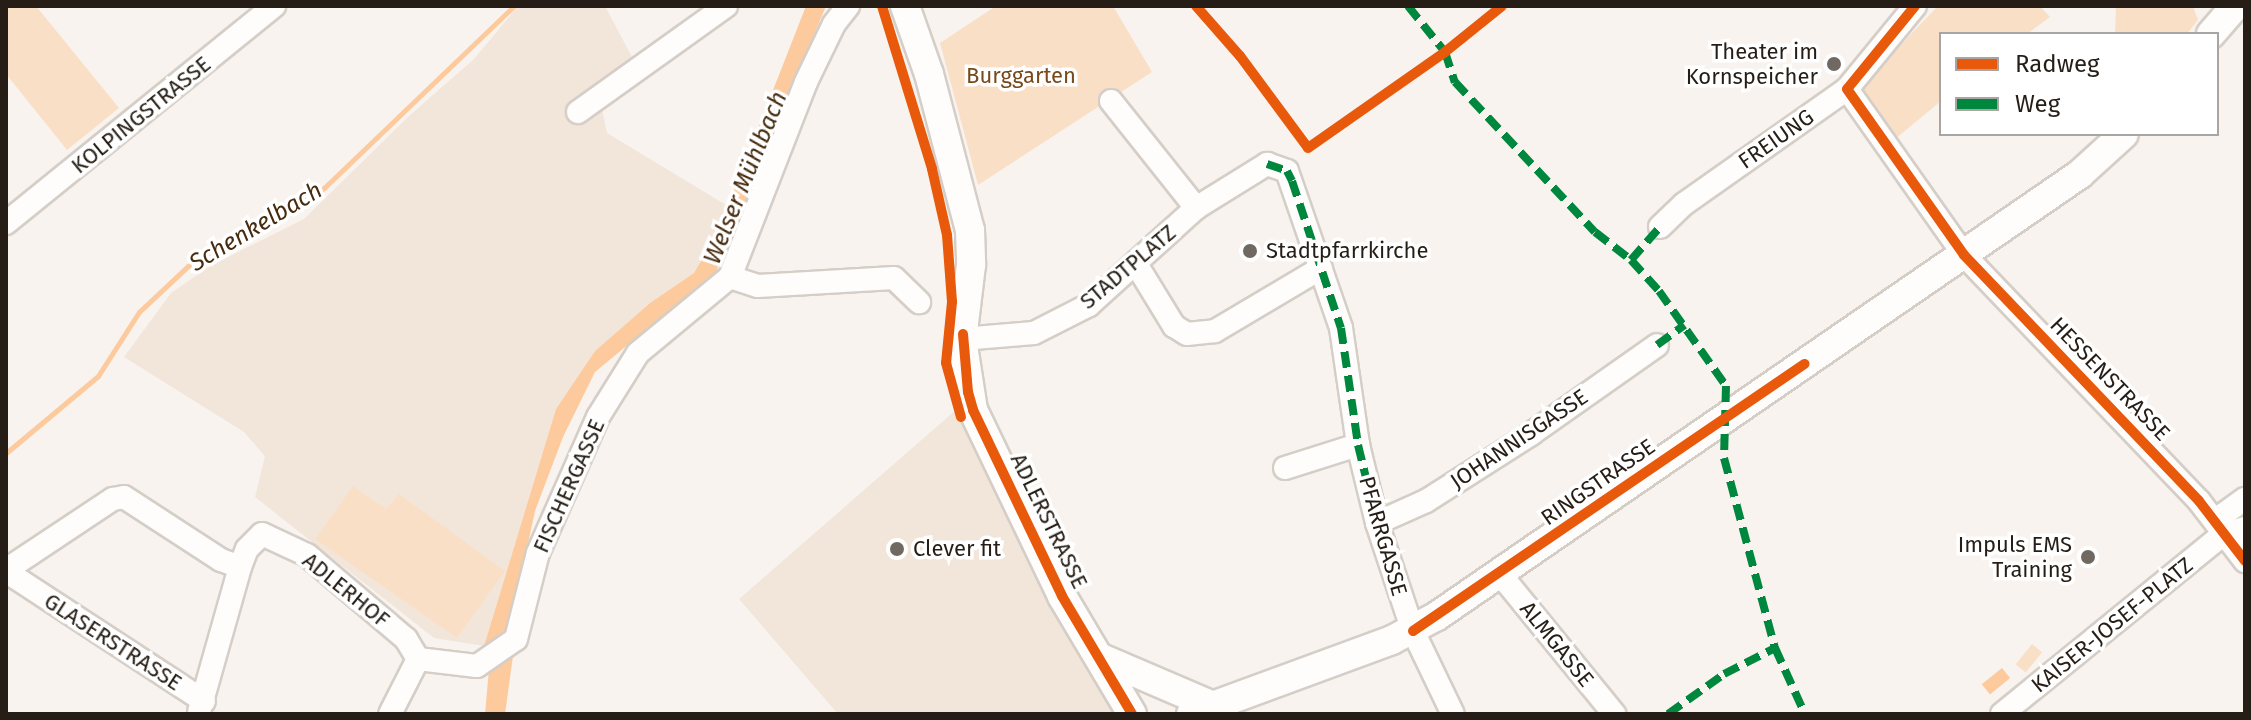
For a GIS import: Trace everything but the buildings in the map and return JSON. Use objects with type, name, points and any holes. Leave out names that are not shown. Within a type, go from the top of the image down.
[{"type":"main road","name":"ADLERSTRASSE","points":[[905,6],[929,74],[970,230],[971,265],[962,339],[973,410],[1062,596],[1132,714]]},
{"type":"main road","points":[[2213,22],[2235,6]]},
{"type":"main road","name":"RINGSTRASSE","points":[[1201,709],[1413,631],[2080,174],[2122,136]]},
{"type":"main road","points":[[1099,657],[1201,709]]},
{"type":"street","name":"KOLPINGSTRASSE","points":[[6,223],[274,6]]},
{"type":"street","points":[[578,112],[726,6]]},
{"type":"street","name":"FISCHERGASSE","points":[[418,659],[477,666],[512,645],[524,615],[538,553],[598,417],[638,353],[730,277],[806,82],[834,24],[848,6]]},
{"type":"street","name":"FREIUNG","points":[[1660,227],[1684,204],[1847,89],[1915,6]]},
{"type":"street","name":"HESSENSTRASSE","points":[[1847,89],[1964,255],[2199,501],[2222,535],[2245,561]]},
{"type":"street","name":"STADTPLATZ","points":[[1111,101],[1196,208]]},
{"type":"street","name":"STADTPLATZ","points":[[962,339],[1034,333],[1089,305],[1196,208],[1267,164]]},
{"type":"street","name":"PFARRGASSE","points":[[1267,164],[1287,171],[1321,268],[1341,328],[1358,445],[1377,523],[1413,631],[1453,714]]},
{"type":"street","points":[[1136,264],[1174,326],[1187,334],[1215,331],[1321,268]]},
{"type":"street","points":[[730,277],[758,286],[894,278],[919,302]]},
{"type":"street","name":"JOHANNISGASSE","points":[[1377,523],[1426,501],[1531,434],[1657,345]]},
{"type":"street","name":"PFARRGASSE","points":[[1285,468],[1358,445]]},
{"type":"street","name":"GLASERSTRASSE","points":[[201,708],[13,576],[15,564],[113,499],[124,497],[221,560],[240,567]]},
{"type":"street","name":"KAISER-JOSEF-PLATZ","points":[[2222,535],[2224,514],[2245,499]]},
{"type":"street","name":"KAISER-JOSEF-PLATZ","points":[[2002,714],[2222,535],[2245,528]]},
{"type":"street","name":"ADLERHOF","points":[[240,567],[247,549],[262,534],[307,555],[406,639],[418,659]]},
{"type":"street","points":[[201,708],[240,567]]},
{"type":"street","name":"ALMGASSE","points":[[1500,574],[1614,714]]},
{"type":"street","points":[[390,714],[418,659]]},
{"type":"shaded area","points":[[518,6],[605,6],[642,76],[601,105],[607,133],[726,205],[717,233],[694,273],[650,303],[595,351],[556,409],[484,646],[434,638],[255,497],[265,456],[244,432],[124,357],[171,293],[210,266],[304,219],[409,116],[474,59]]},
{"type":"shaded area","points":[[957,409],[1115,714],[838,714],[739,599]]},
{"type":"green space","points":[[11,6],[36,6],[119,108],[67,150],[6,74],[6,10]]},
{"type":"green space","name":"Burggarten","points":[[996,6],[1113,6],[1152,72],[978,185],[940,43]]},
{"type":"green space","points":[[1938,6],[2040,6],[2050,17],[2030,32],[1939,32],[1939,103],[1895,139],[1857,90]]},
{"type":"green space","points":[[2116,6],[2193,6],[2198,20],[2189,32],[2115,32]]},
{"type":"green space","points":[[353,486],[386,509],[399,494],[505,571],[457,638],[315,539]]},
{"type":"green space","points":[[2032,644],[2042,652],[2026,672],[2016,664]]},
{"type":"water","name":"Welser Mühlbach","points":[[806,6],[826,6],[714,277],[690,302],[636,338],[595,372],[563,437],[535,511],[510,627],[513,656],[505,714],[485,714],[489,669],[484,646],[556,409],[595,351],[650,303],[694,273],[717,233]]},
{"type":"water","points":[[2002,668],[2010,678],[1990,694],[1982,684]]},
{"type":"waterway","name":"Schenkelbach","points":[[6,453],[98,376],[139,312],[188,266],[262,228],[324,188],[514,6]]},
{"type":"marked path","points":[[1408,6],[1445,52],[1455,82],[1595,232],[1631,260],[1659,291],[1726,386],[1724,458],[1775,648],[1805,714]]},
{"type":"marked path","points":[[1267,164],[1287,171],[1292,181],[1341,328],[1358,445],[1377,523]]},
{"type":"marked path","points":[[1631,260],[1660,227]]},
{"type":"marked path","points":[[1657,345],[1685,325]]},
{"type":"marked path","points":[[1668,714],[1724,674],[1775,648]]},
{"type":"cycle path","points":[[882,6],[932,169],[947,235],[952,302],[946,363],[961,417]]},
{"type":"cycle path","points":[[1196,6],[1240,56],[1308,148],[1445,52],[1502,6]]},
{"type":"cycle path","points":[[1915,6],[1847,89],[1964,255],[2199,501],[2245,561]]},
{"type":"cycle path","points":[[963,334],[968,392],[973,410],[1062,596],[1132,714]]},
{"type":"cycle path","points":[[1413,631],[1805,364]]},
{"type":"place","name":"Theater im Kornspeicher","points":[[1834,64]]},
{"type":"place","name":"Stadtpfarrkirche","points":[[1250,251]]},
{"type":"place","name":"Clever fit","points":[[897,549]]},
{"type":"place","name":"Impuls EMS Training","points":[[2088,557]]}]
